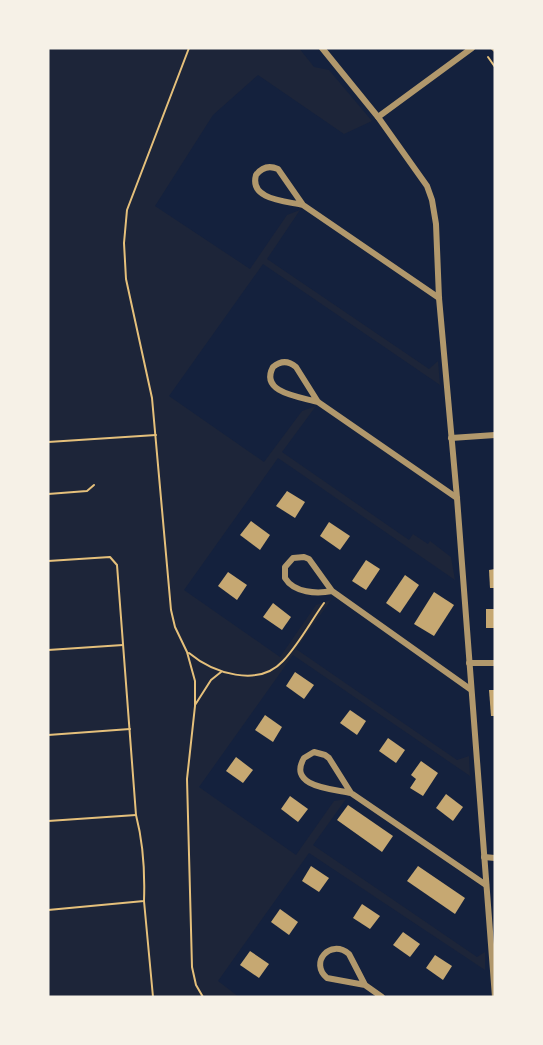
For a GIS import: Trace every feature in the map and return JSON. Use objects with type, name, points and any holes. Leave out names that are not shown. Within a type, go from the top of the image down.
[{"type":"street","points":[[322,48],[378,117],[427,186],[432,200],[436,224],[439,298],[457,498],[495,997]]},
{"type":"street","points":[[378,117],[472,48]]},
{"type":"street","points":[[303,205],[278,169],[268,166],[255,175],[255,186],[261,194],[303,205],[439,298]]},
{"type":"street","points":[[318,402],[292,363],[281,362],[273,368],[270,377],[273,387],[318,402],[457,498]]},
{"type":"street","points":[[451,438],[495,435]]},
{"type":"street","points":[[332,591],[324,592],[293,587],[285,578],[285,567],[293,558],[309,559],[332,591],[470,689]]},
{"type":"street","points":[[469,663],[495,663]]},
{"type":"street","points":[[351,793],[325,755],[314,752],[304,758],[300,769],[308,783],[351,793],[486,885]]},
{"type":"street","points":[[484,857],[495,858]]},
{"type":"street","points":[[365,985],[344,950],[333,948],[323,954],[319,964],[323,975],[327,978],[365,985],[382,997]]},
{"type":"path","points":[[189,48],[127,210],[124,243],[126,279],[152,398],[171,610],[195,681],[195,706],[187,778],[192,967],[196,985],[203,997]]},
{"type":"path","points":[[48,442],[156,435]]},
{"type":"path","points":[[48,494],[87,490],[94,485]]},
{"type":"path","points":[[48,561],[110,557],[117,565],[136,815],[141,832],[144,901],[153,997]]},
{"type":"path","points":[[187,652],[221,672],[238,675],[273,669],[283,661],[332,591]]},
{"type":"path","points":[[48,650],[123,645]]},
{"type":"path","points":[[195,706],[212,680],[221,672]]},
{"type":"path","points":[[48,735],[130,729]]},
{"type":"path","points":[[48,821],[136,815]]},
{"type":"path","points":[[48,910],[144,901]]},
{"type":"shaded area","points":[[48,48],[299,48],[314,67],[329,70],[372,121],[344,134],[258,75],[213,115],[155,206],[250,269],[287,215],[300,210],[267,259],[429,369],[438,361],[440,385],[263,264],[169,396],[264,462],[302,411],[316,406],[282,452],[409,540],[413,534],[428,544],[430,541],[451,557],[455,580],[278,458],[184,590],[280,657],[316,605],[331,600],[296,649],[457,760],[469,756],[470,776],[293,655],[199,787],[296,855],[334,801],[346,799],[313,845],[477,957],[485,952],[485,970],[309,853],[218,981],[239,997],[48,997]]},
{"type":"building","points":[[287,491],[305,502],[295,518],[276,506]]},
{"type":"building","points":[[251,521],[270,535],[260,550],[240,535]]},
{"type":"building","points":[[329,522],[350,536],[340,550],[320,536]]},
{"type":"building","points":[[366,560],[380,569],[366,590],[352,581]]},
{"type":"building","points":[[495,569],[495,588],[490,588],[489,570]]},
{"type":"building","points":[[228,572],[247,585],[237,600],[218,586]]},
{"type":"building","points":[[405,575],[419,585],[400,613],[386,603]]},
{"type":"building","points":[[434,592],[454,605],[434,636],[414,624]]},
{"type":"building","points":[[273,603],[291,617],[282,630],[263,617]]},
{"type":"building","points":[[486,609],[495,609],[495,628],[486,628]]},
{"type":"building","points":[[295,672],[314,685],[304,699],[286,686]]},
{"type":"building","points":[[489,690],[495,690],[495,716],[491,716]]},
{"type":"building","points":[[350,710],[366,721],[357,735],[340,723]]},
{"type":"building","points":[[265,715],[282,727],[273,742],[255,730]]},
{"type":"building","points":[[388,738],[405,750],[396,763],[379,751]]},
{"type":"building","points":[[236,757],[253,770],[243,783],[226,771]]},
{"type":"building","points":[[421,761],[438,773],[423,796],[410,788],[416,779],[411,775]]},
{"type":"building","points":[[446,794],[463,807],[453,821],[436,808]]},
{"type":"building","points":[[290,796],[308,809],[298,822],[281,809]]},
{"type":"building","points":[[348,805],[393,836],[382,852],[337,820]]},
{"type":"building","points":[[311,866],[329,878],[319,892],[302,881]]},
{"type":"building","points":[[418,866],[465,898],[455,914],[407,881]]},
{"type":"building","points":[[362,904],[380,916],[370,929],[353,918]]},
{"type":"building","points":[[280,909],[298,922],[289,935],[271,922]]},
{"type":"building","points":[[403,932],[420,944],[410,957],[393,945]]},
{"type":"building","points":[[250,951],[269,964],[259,978],[240,965]]},
{"type":"building","points":[[435,955],[452,966],[443,980],[426,968]]}]
